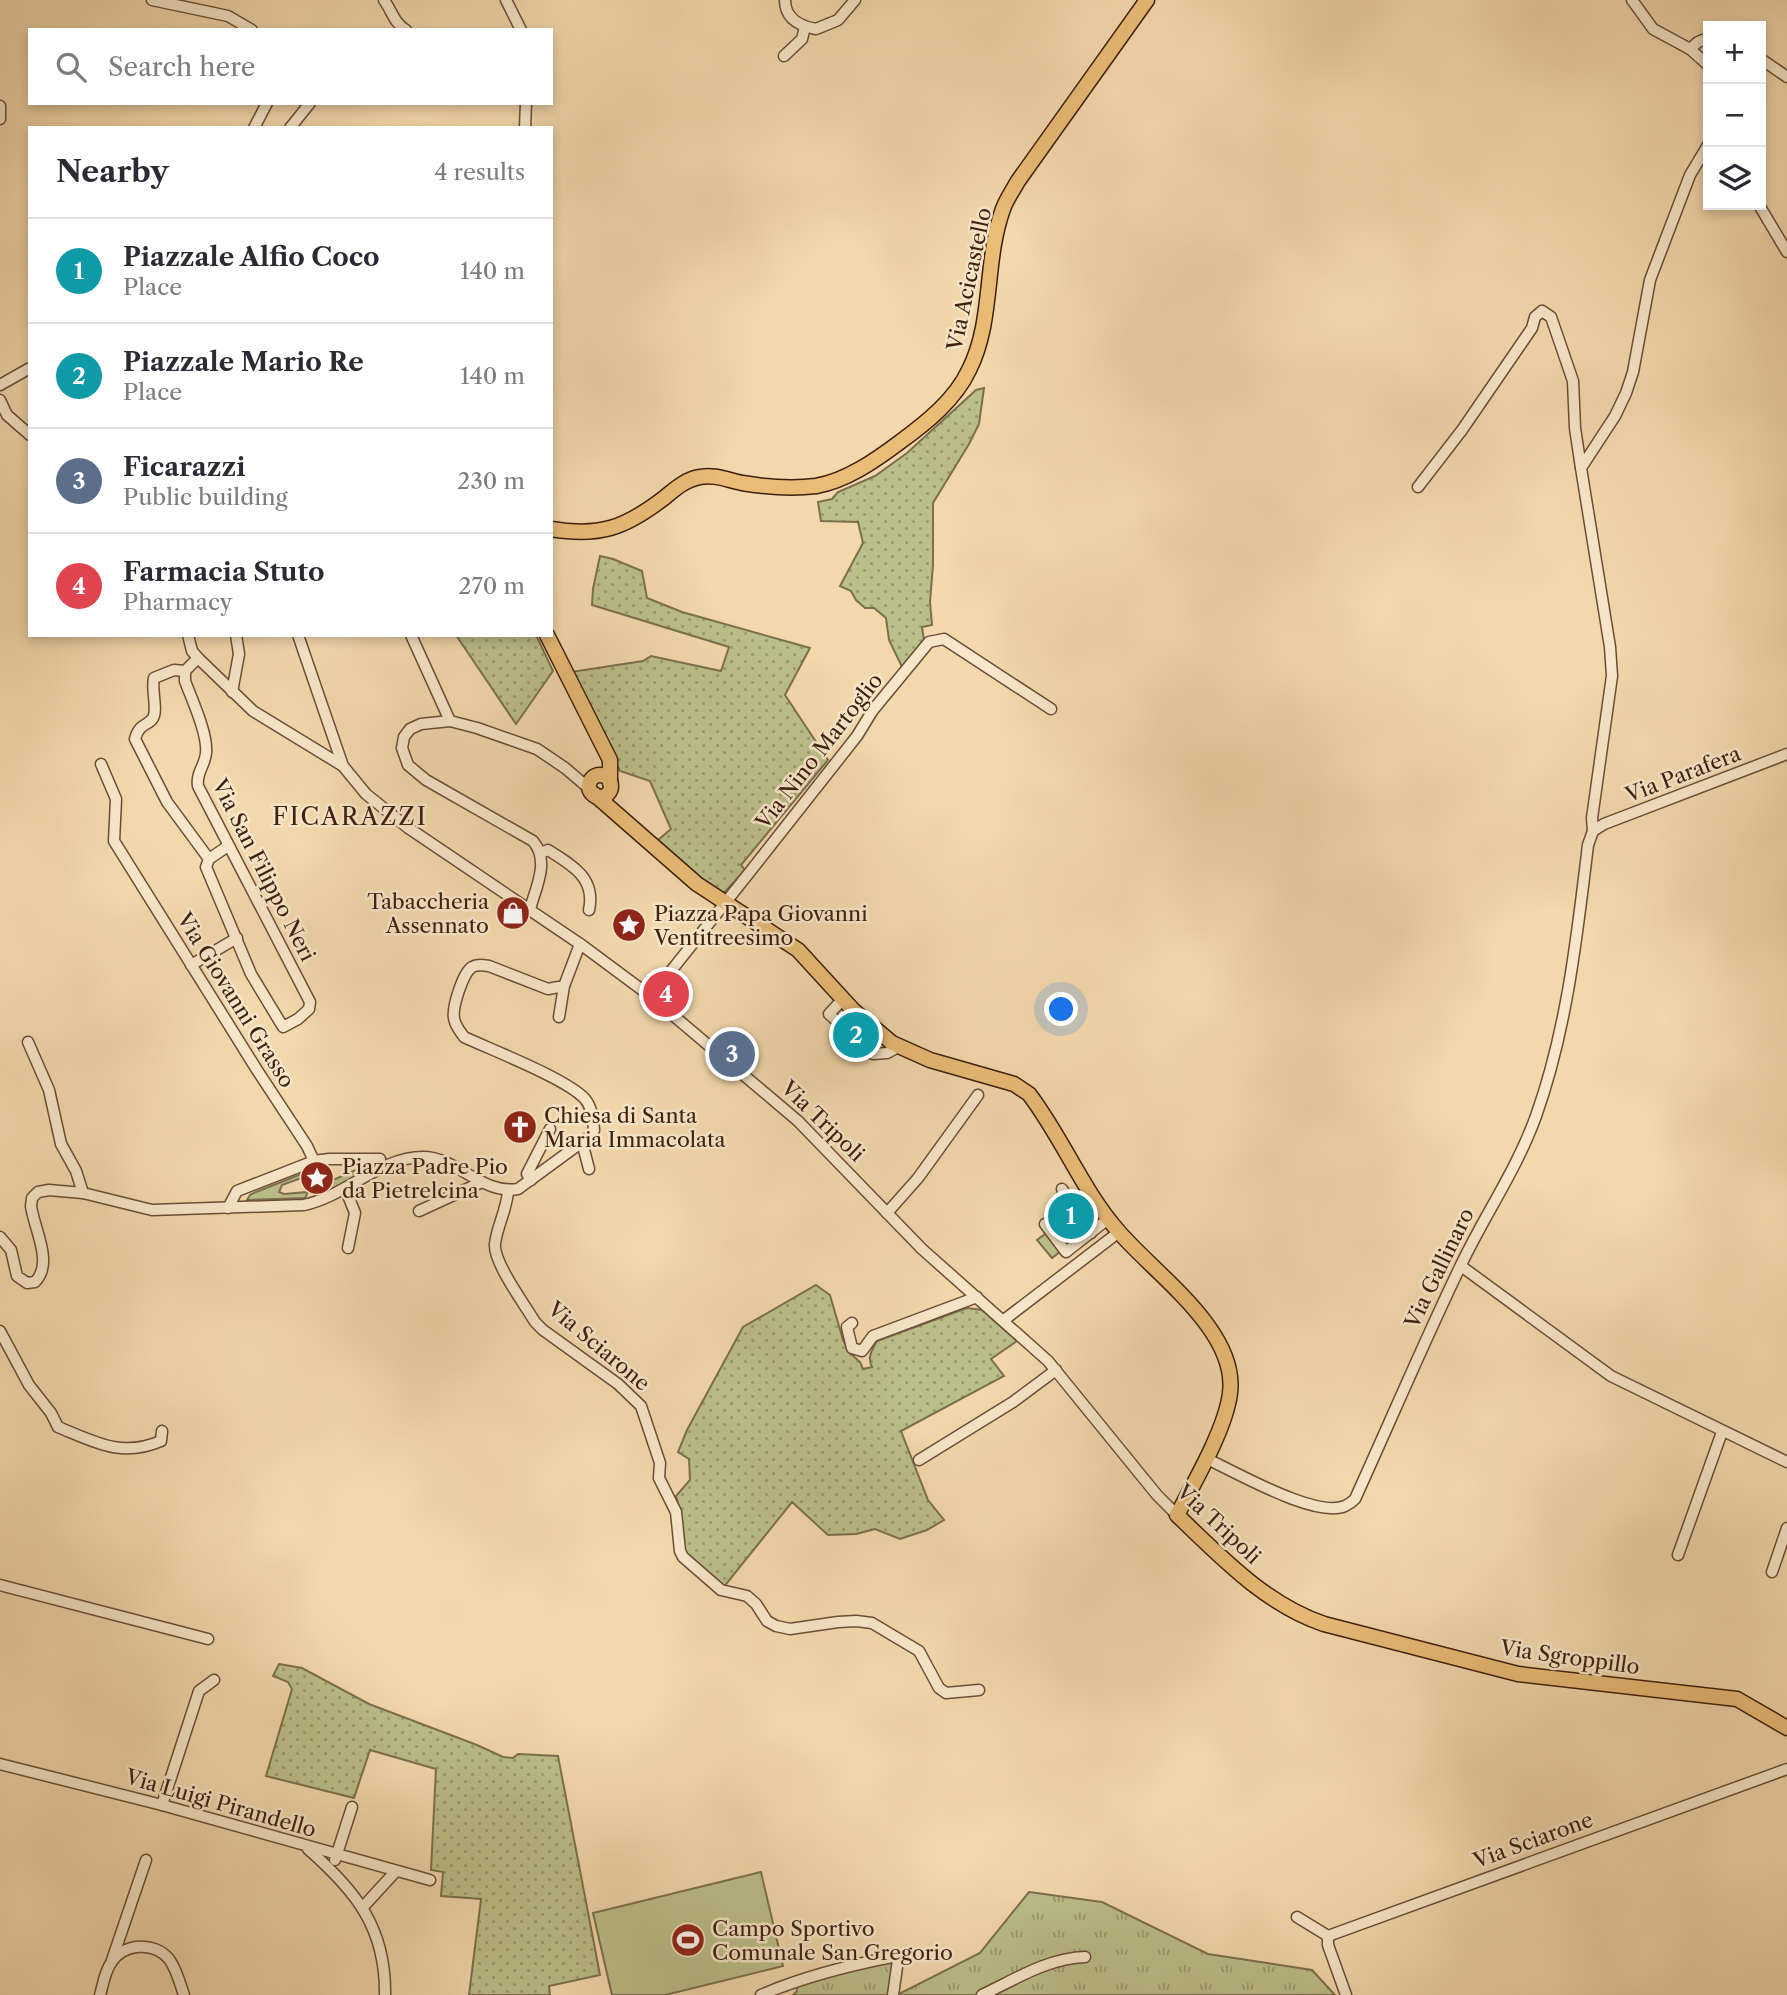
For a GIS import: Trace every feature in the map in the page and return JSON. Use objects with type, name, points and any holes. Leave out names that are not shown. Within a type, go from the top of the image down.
[{"type":"main road","name":"Via Acicastello","points":[[580,532],[606,531],[633,520],[695,477],[710,476],[782,488],[816,486],[831,482],[864,466],[929,419],[958,389],[977,352],[1003,209],[1018,181],[1147,0]]},
{"type":"main road","points":[[553,524],[580,532]]},
{"type":"main road","points":[[553,529],[580,532]]},
{"type":"main road","points":[[548,637],[611,766],[601,787],[627,822],[697,884],[798,950],[871,1027],[898,1046],[930,1060],[1014,1084],[1028,1094],[1083,1184],[1108,1219],[1202,1318],[1225,1353],[1230,1368],[1231,1392],[1220,1426],[1177,1515]]},
{"type":"main road","name":"Via Tripoli","points":[[1177,1515],[1226,1562],[1264,1592],[1304,1617]]},
{"type":"main road","name":"Via Sgroppillo","points":[[1304,1617],[1518,1674],[1737,1699],[1787,1728]]},
{"type":"street","points":[[152,0],[228,16],[249,28]]},
{"type":"street","points":[[384,0],[397,25],[402,28]]},
{"type":"street","points":[[506,0],[520,28]]},
{"type":"street","points":[[785,0],[787,12],[795,22],[816,29],[827,26],[846,13],[855,0]]},
{"type":"street","points":[[1632,0],[1653,29],[1690,49],[1703,61]]},
{"type":"street","points":[[784,55],[802,39],[805,27]]},
{"type":"street","points":[[1690,49],[1703,40]]},
{"type":"street","points":[[1766,63],[1787,77]]},
{"type":"street","points":[[255,126],[266,105]]},
{"type":"street","points":[[292,126],[308,105]]},
{"type":"street","points":[[525,126],[526,105]]},
{"type":"street","points":[[0,106],[0,119]]},
{"type":"street","points":[[1581,468],[1615,416],[1626,393],[1633,372],[1650,280],[1690,175],[1707,147]]},
{"type":"street","points":[[1762,210],[1787,252]]},
{"type":"street","name":"Via Gallinaro","points":[[1205,1458],[1302,1504],[1344,1507],[1354,1499],[1461,1266],[1525,1143],[1548,1082],[1563,1020],[1588,845],[1593,831],[1592,818],[1612,676],[1610,647],[1575,428],[1573,382],[1551,317],[1542,311],[1535,317],[1532,328],[1470,419],[1418,487]]},
{"type":"street","points":[[0,385],[28,369]]},
{"type":"street","points":[[0,400],[7,415],[28,433]]},
{"type":"street","points":[[188,637],[192,651],[198,658],[253,711],[343,766]]},
{"type":"street","points":[[232,692],[239,654],[236,637]]},
{"type":"street","name":"Via Tripoli","points":[[299,637],[343,766],[366,794],[407,827],[580,943],[649,996],[797,1121],[922,1248],[1056,1370],[1157,1495],[1177,1515]]},
{"type":"street","points":[[412,637],[450,721]]},
{"type":"street","name":"Via Nino Martoglio","points":[[649,996],[929,642],[944,639],[1051,709]]},
{"type":"street","points":[[198,658],[186,671],[174,670],[154,677],[151,687],[155,715],[152,720],[144,723],[135,739],[167,802],[209,859]]},
{"type":"street","name":"Via San Filippo Neri","points":[[186,671],[185,681],[206,742],[205,760],[196,776],[198,786],[310,1002],[309,1009],[282,1027],[251,974],[237,938]]},
{"type":"street","points":[[530,909],[541,873],[540,853],[533,841],[426,780],[408,765],[402,748],[404,737],[410,729],[421,724],[450,721],[537,749],[601,787]]},
{"type":"street","name":"Via Parafera","points":[[1593,831],[1604,824],[1787,754]]},
{"type":"street","name":"Via Giovanni Grasso","points":[[101,764],[116,799],[114,841],[314,1161]]},
{"type":"street","points":[[191,965],[237,938],[206,867],[209,859],[228,846]]},
{"type":"street","points":[[540,853],[548,850],[579,871],[589,886],[592,898],[589,910]]},
{"type":"street","points":[[559,1017],[564,986],[580,943]]},
{"type":"street","points":[[0,1237],[11,1250],[18,1276],[27,1283],[35,1282],[43,1270],[44,1259],[32,1213],[32,1198],[38,1192],[50,1190],[83,1193],[152,1210],[304,1205],[328,1197],[383,1168],[413,1157],[438,1159],[482,1182],[508,1191],[518,1189],[582,1142],[594,1130],[589,1106],[584,1098],[552,1078],[464,1037],[453,1016],[456,1001],[466,974],[472,967],[480,965],[548,989],[564,986]]},
{"type":"street","points":[[843,999],[829,1014],[873,1054],[887,1054],[898,1046]]},
{"type":"street","points":[[28,1042],[49,1090],[61,1144],[76,1171],[83,1193]]},
{"type":"street","points":[[887,1213],[918,1178],[978,1096]]},
{"type":"street","points":[[531,1180],[527,1174],[550,1129]]},
{"type":"street","points":[[582,1142],[589,1169]]},
{"type":"street","points":[[228,1208],[237,1192],[314,1161],[380,1159]]},
{"type":"street","points":[[419,1211],[482,1182]]},
{"type":"street","points":[[345,1188],[355,1213],[348,1248]]},
{"type":"street","points":[[1062,1189],[1091,1233]]},
{"type":"street","name":"Via Sciarone","points":[[508,1191],[508,1200],[495,1242],[498,1258],[535,1322],[618,1384],[641,1406],[660,1463],[659,1478],[676,1512],[678,1539],[683,1557],[721,1590],[747,1596],[767,1621],[776,1626],[790,1629],[838,1622],[872,1623],[919,1651],[939,1688],[946,1693],[979,1690]]},
{"type":"street","points":[[1045,1224],[1066,1252],[1108,1219]]},
{"type":"street","points":[[1003,1320],[1119,1232]]},
{"type":"street","points":[[1461,1266],[1611,1376],[1787,1462]]},
{"type":"street","points":[[852,1323],[847,1327],[847,1334],[852,1349],[862,1351],[873,1336],[977,1297]]},
{"type":"street","points":[[0,1331],[29,1385],[51,1413],[58,1427],[95,1443],[123,1449],[137,1449],[161,1441],[162,1431]]},
{"type":"street","points":[[919,1460],[1013,1402],[1056,1370]]},
{"type":"street","points":[[1678,1555],[1722,1432]]},
{"type":"street","points":[[1772,1572],[1787,1528]]},
{"type":"street","points":[[0,1585],[208,1639]]},
{"type":"street","points":[[162,1805],[199,1691],[214,1680]]},
{"type":"street","name":"Via Luigi Pirandello","points":[[0,1764],[162,1805],[430,1880]]},
{"type":"street","name":"Via Sciarone","points":[[1328,1936],[1787,1769]]},
{"type":"street","points":[[331,1869],[338,1855],[352,1807]]},
{"type":"street","points":[[306,1847],[331,1869],[363,1907],[380,1946],[385,1995]]},
{"type":"street","points":[[100,1995],[146,1860]]},
{"type":"street","points":[[363,1907],[396,1871]]},
{"type":"street","points":[[1297,1917],[1328,1936],[1328,1945],[1346,1995]]},
{"type":"street","points":[[111,1963],[131,1946],[145,1946],[162,1952],[170,1961],[184,1995]]},
{"type":"street","points":[[761,1995],[795,1980],[841,1967],[897,1956],[894,1995]]},
{"type":"street","points":[[982,1995],[1051,1964],[1072,1957],[1085,1957]]},
{"type":"green space","points":[[984,388],[979,424],[933,503],[930,602],[932,625],[922,627],[924,640],[902,667],[889,640],[886,618],[874,608],[865,608],[851,591],[840,586],[863,543],[858,522],[821,521],[818,502],[832,499],[838,492],[875,476],[907,453],[976,390]]},
{"type":"green space","points":[[600,556],[642,571],[647,598],[682,612],[810,648],[785,695],[828,760],[741,865],[745,870],[724,893],[700,877],[658,840],[671,829],[650,781],[620,771],[571,672],[643,661],[651,656],[721,671],[729,647],[592,605]]},
{"type":"green space","points":[[457,637],[537,637],[553,671],[516,724]]},
{"type":"green space","points":[[365,1166],[373,1168],[323,1195],[315,1190],[322,1178],[326,1183]]},
{"type":"green space","points":[[314,1169],[317,1172],[315,1175],[282,1185],[279,1192],[308,1192],[305,1198],[247,1200],[256,1192]]},
{"type":"green space","points":[[1052,1229],[1066,1247],[1052,1258],[1037,1240]]},
{"type":"green space","points":[[816,1285],[830,1295],[843,1340],[863,1369],[872,1367],[870,1357],[877,1341],[967,1308],[982,1310],[1017,1341],[991,1359],[1004,1376],[901,1431],[928,1500],[944,1520],[927,1530],[900,1539],[875,1529],[856,1534],[828,1535],[792,1502],[723,1588],[684,1551],[681,1514],[676,1496],[690,1480],[689,1459],[678,1452],[687,1430],[743,1327]]},
{"type":"green space","points":[[279,1664],[302,1668],[369,1704],[503,1757],[513,1758],[518,1754],[558,1756],[600,1975],[549,1986],[550,1995],[469,1995],[481,1899],[441,1896],[443,1872],[431,1870],[436,1769],[370,1750],[354,1798],[266,1776],[292,1689],[288,1682],[273,1676]]},
{"type":"green space","name":"Campo Sportivo Comunale San Gregorio","points":[[761,1872],[783,1966],[665,1995],[612,1995],[593,1913]]},
{"type":"green space","points":[[1029,1892],[1102,1902],[1208,1954],[1312,1970],[1335,1995],[897,1995],[980,1953]]},
{"type":"green space","points":[[894,1960],[888,1995],[793,1995],[797,1991],[797,1984]]},
{"type":"place","name":"Tabaccheria Assennato","points":[[513,913]]},
{"type":"place","name":"Piazza Papa Giovanni Ventitreesimo","points":[[629,925]]},
{"type":"place","name":"Farmacia Stuto","points":[[666,994]]},
{"type":"place","name":"Piazzale Mario Re","points":[[856,1035]]},
{"type":"place","name":"Ficarazzi","points":[[732,1054]]},
{"type":"place","name":"Chiesa di Santa Maria Immacolata","points":[[520,1127]]},
{"type":"place","name":"Piazza Padre Pio da Pietrelcina","points":[[317,1178]]},
{"type":"place","name":"Piazzale Alfio Coco","points":[[1071,1216]]},
{"type":"place","name":"Campo Sportivo Comunale San Gregorio","points":[[688,1940]]},
{"type":"district","name":"FICARAZZI","points":[[350,816]]}]
